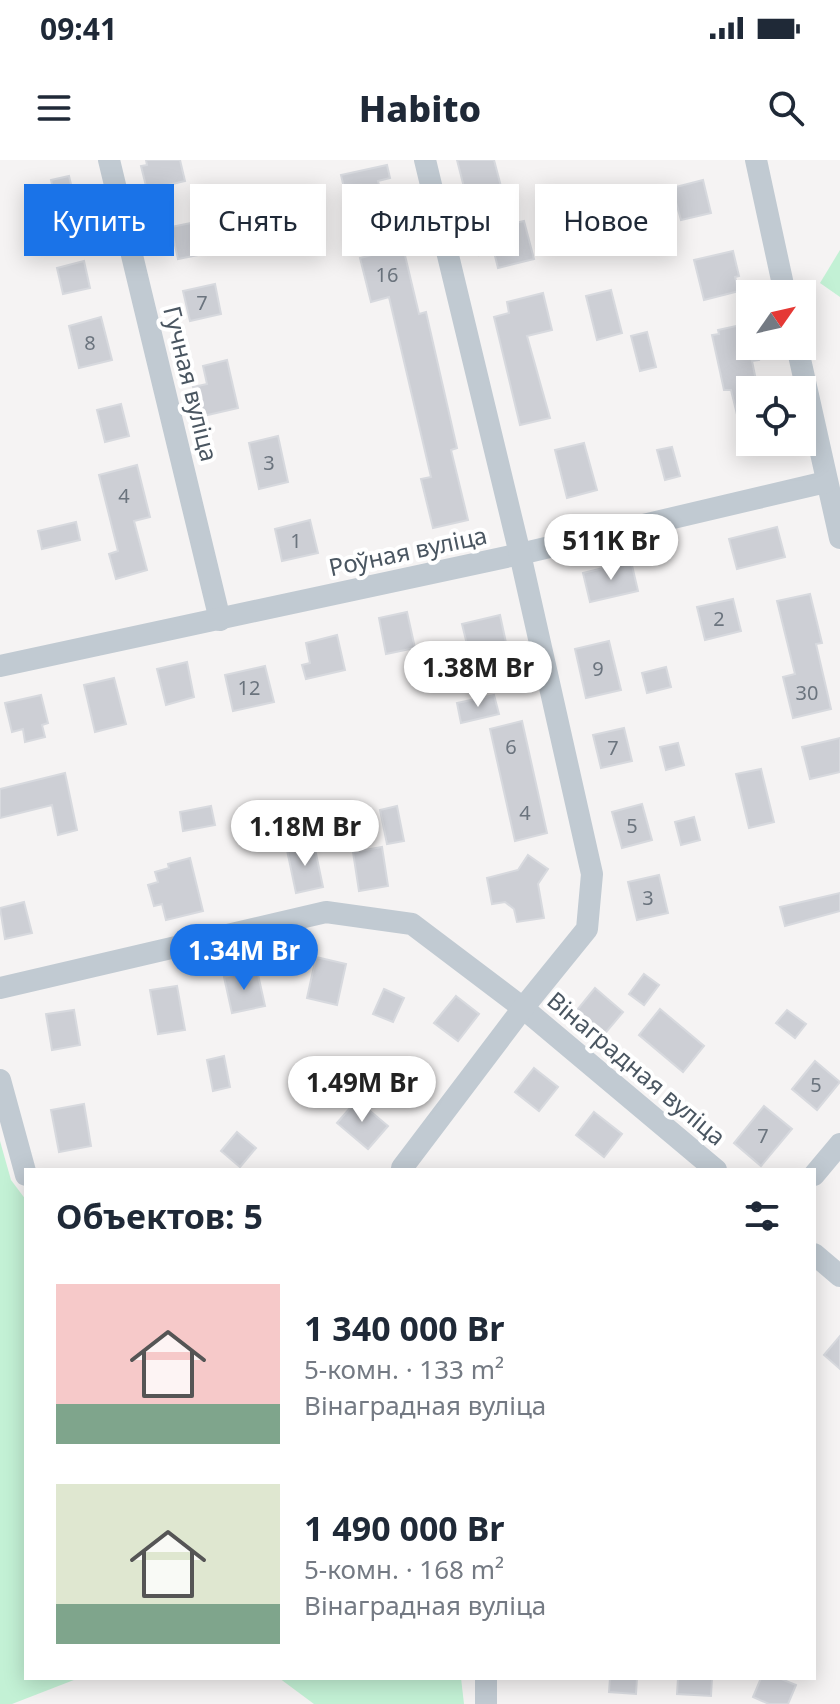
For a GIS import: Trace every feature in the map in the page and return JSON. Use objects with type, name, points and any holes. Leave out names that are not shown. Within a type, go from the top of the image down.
[{"type":"street","name":"Гучная вуліца","points":[[109,160],[220,620]]},
{"type":"street","points":[[425,160],[520,554],[592,874],[587,929],[523,1008]]},
{"type":"street","points":[[756,160],[782,280]]},
{"type":"street","points":[[800,360],[840,538]]},
{"type":"street","name":"Роўная вуліца","points":[[0,666],[520,554],[826,482]]},
{"type":"street","name":"Вінаградная вуліца","points":[[0,988],[326,912],[412,924],[523,1008],[714,1168]]},
{"type":"street","name":"Вінаградная вуліца","points":[[402,1168],[523,1008]]},
{"type":"street","points":[[0,1080],[24,1168]]},
{"type":"street","points":[[816,1173],[840,1144]]},
{"type":"street","points":[[816,1256],[840,1276]]},
{"type":"street","points":[[486,1680],[486,1704]]},
{"type":"green space","points":[[840,250],[840,297],[820,283]]},
{"type":"green space","points":[[0,1141],[11,1180],[24,1197],[24,1680],[74,1680],[12,1704],[0,1704]]},
{"type":"green space","points":[[282,1680],[461,1680],[464,1704],[314,1704]]},
{"type":"building","points":[[146,160],[180,160],[185,181],[146,184],[141,166],[147,165]]},
{"type":"building","points":[[457,160],[494,160],[500,184],[463,184]]},
{"type":"building","points":[[387,165],[390,178],[378,181],[379,184],[343,184],[341,175]]},
{"type":"building","points":[[69,176],[71,184],[52,184],[51,180]]},
{"type":"building","points":[[703,180],[711,213],[681,220],[677,187]]},
{"type":"building","points":[[524,221],[534,259],[498,268],[495,256],[519,256],[519,222]]},
{"type":"building","points":[[190,223],[190,256],[193,256],[178,259],[174,226]]},
{"type":"building","points":[[733,251],[739,276],[735,277],[736,292],[704,300],[694,260]]},
{"type":"building","points":[[405,256],[419,314],[426,312],[457,448],[451,450],[468,520],[433,528],[421,479],[431,477],[389,297],[371,302],[360,258]]},
{"type":"building","points":[[84,261],[90,288],[63,294],[57,268]]},
{"type":"building","points":[[215,284],[221,314],[190,321],[183,291]]},
{"type":"building","points":[[611,290],[622,333],[597,340],[586,296]]},
{"type":"building","points":[[543,293],[552,330],[527,336],[550,418],[520,425],[494,317],[509,313],[507,302]]},
{"type":"building","points":[[101,317],[112,360],[79,368],[69,326]]},
{"type":"building","points":[[736,326],[736,360],[759,360],[752,361],[755,376],[736,376],[736,410],[731,390],[724,390],[712,335],[719,334],[718,330]]},
{"type":"building","points":[[647,332],[656,367],[640,371],[631,336]]},
{"type":"building","points":[[227,360],[238,408],[199,417],[193,387],[207,384],[203,366]]},
{"type":"building","points":[[121,404],[129,436],[105,442],[97,410]]},
{"type":"building","points":[[278,436],[288,482],[259,489],[249,443]]},
{"type":"building","points":[[584,443],[597,490],[567,498],[555,450]]},
{"type":"building","points":[[672,447],[680,476],[665,480],[657,450]]},
{"type":"building","points":[[137,465],[150,517],[134,521],[147,570],[116,579],[109,554],[118,551],[99,475]]},
{"type":"building","points":[[310,520],[318,553],[282,561],[275,529]]},
{"type":"building","points":[[76,522],[80,540],[42,549],[38,531]]},
{"type":"building","points":[[777,527],[785,557],[737,569],[729,539]]},
{"type":"building","points":[[631,561],[638,591],[590,602],[583,573]]},
{"type":"building","points":[[810,594],[822,643],[816,644],[831,709],[793,718],[783,677],[795,674],[777,601]]},
{"type":"building","points":[[733,599],[741,631],[705,640],[697,607]]},
{"type":"building","points":[[407,612],[415,648],[386,654],[379,618]]},
{"type":"building","points":[[500,615],[508,652],[471,661],[462,624]]},
{"type":"building","points":[[337,635],[345,670],[306,679],[302,665],[310,663],[306,643]]},
{"type":"building","points":[[609,641],[621,690],[586,698],[575,649]]},
{"type":"building","points":[[187,662],[194,697],[166,705],[157,669]]},
{"type":"building","points":[[265,666],[274,702],[233,711],[225,675]]},
{"type":"building","points":[[666,667],[671,687],[647,693],[642,673]]},
{"type":"building","points":[[114,678],[126,724],[95,732],[84,685]]},
{"type":"building","points":[[41,695],[48,723],[42,725],[45,737],[25,742],[23,729],[12,732],[5,703]]},
{"type":"building","points":[[494,695],[499,714],[461,723],[457,703]]},
{"type":"building","points":[[522,721],[547,833],[515,841],[490,729]]},
{"type":"building","points":[[624,728],[632,761],[601,768],[593,735]]},
{"type":"building","points":[[840,738],[840,772],[810,779],[802,747]]},
{"type":"building","points":[[678,743],[684,765],[666,770],[660,747]]},
{"type":"building","points":[[761,769],[774,822],[749,828],[736,774]]},
{"type":"building","points":[[65,773],[77,830],[58,835],[52,805],[0,818],[0,789]]},
{"type":"building","points":[[642,804],[652,840],[622,848],[612,812]]},
{"type":"building","points":[[211,806],[215,825],[183,831],[180,812]]},
{"type":"building","points":[[397,806],[404,841],[387,844],[380,810]]},
{"type":"building","points":[[694,817],[700,840],[681,845],[675,822]]},
{"type":"building","points":[[314,844],[323,887],[296,893],[287,850]]},
{"type":"building","points":[[382,847],[388,886],[359,891],[353,852]]},
{"type":"building","points":[[528,855],[548,869],[538,884],[544,918],[517,922],[514,909],[505,902],[492,904],[487,878],[518,870]]},
{"type":"building","points":[[190,858],[203,911],[166,920],[162,904],[154,906],[148,885],[158,882],[155,872],[169,868],[168,864]]},
{"type":"building","points":[[659,875],[668,913],[637,920],[628,882]]},
{"type":"building","points":[[840,893],[840,911],[785,926],[780,907]]},
{"type":"building","points":[[24,902],[32,933],[5,939],[0,908]]},
{"type":"building","points":[[316,957],[346,964],[337,1005],[307,998]]},
{"type":"building","points":[[257,970],[265,1006],[232,1013],[224,977]]},
{"type":"building","points":[[644,974],[659,985],[644,1005],[629,994]]},
{"type":"building","points":[[177,986],[185,1030],[158,1034],[150,990]]},
{"type":"building","points":[[595,988],[623,1012],[601,1038],[573,1015]]},
{"type":"building","points":[[384,989],[404,998],[393,1022],[373,1014]]},
{"type":"building","points":[[456,996],[479,1014],[458,1041],[434,1023]]},
{"type":"building","points":[[660,1009],[704,1046],[683,1072],[639,1035]]},
{"type":"building","points":[[74,1010],[80,1045],[52,1050],[46,1014]]},
{"type":"building","points":[[787,1010],[806,1024],[795,1038],[776,1023]]},
{"type":"building","points":[[224,1056],[230,1087],[213,1091],[207,1060]]},
{"type":"building","points":[[815,1061],[840,1082],[817,1110],[792,1089]]},
{"type":"building","points":[[364,1062],[382,1081],[370,1092],[353,1074]]},
{"type":"building","points":[[534,1068],[558,1087],[539,1111],[515,1092]]},
{"type":"building","points":[[357,1100],[388,1126],[368,1149],[337,1123]]},
{"type":"building","points":[[84,1104],[91,1146],[59,1152],[51,1110]]},
{"type":"building","points":[[764,1106],[792,1129],[761,1166],[734,1143]]},
{"type":"building","points":[[594,1112],[622,1134],[604,1157],[576,1135]]},
{"type":"building","points":[[237,1132],[256,1148],[240,1167],[221,1151]]},
{"type":"building","points":[[840,1336],[840,1369],[824,1355]]},
{"type":"building","points":[[610,1680],[637,1680],[636,1694],[609,1692]]},
{"type":"building","points":[[678,1680],[712,1680],[711,1696],[677,1694]]},
{"type":"building","points":[[760,1680],[784,1680],[796,1685],[788,1704],[769,1704],[753,1697]]}]
